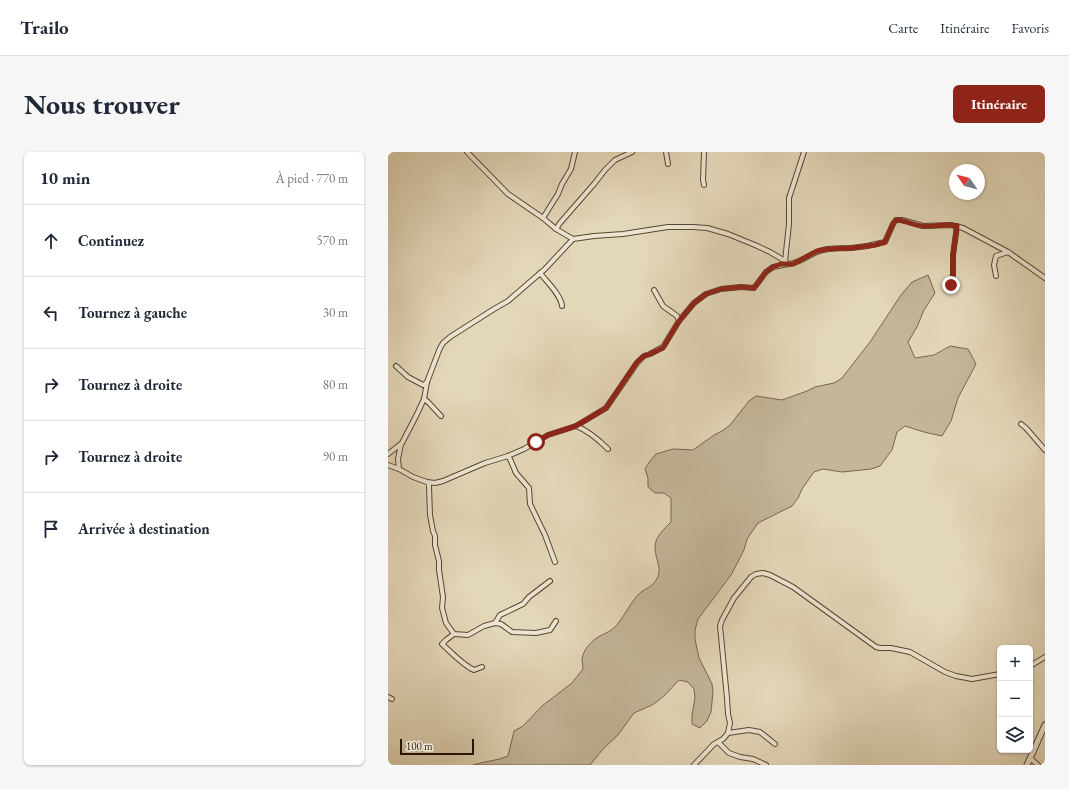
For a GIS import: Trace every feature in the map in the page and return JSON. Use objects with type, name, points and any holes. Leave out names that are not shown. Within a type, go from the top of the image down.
[{"type":"street","points":[[467,152],[508,194],[543,218],[556,229],[573,239],[668,227],[707,228],[728,234],[755,245],[786,262],[793,264],[817,251],[875,245],[885,242],[896,220],[902,220],[923,226],[957,226],[974,233],[1008,252],[1045,278]]},
{"type":"street","points":[[543,218],[571,169],[575,152]]},
{"type":"street","points":[[556,229],[605,170],[615,160],[632,152]]},
{"type":"street","points":[[666,152],[668,164]]},
{"type":"street","points":[[704,152],[704,184]]},
{"type":"street","points":[[786,262],[789,224],[789,198],[804,152]]},
{"type":"street","points":[[951,285],[957,226]]},
{"type":"street","points":[[398,469],[398,459],[402,443],[424,400],[427,382],[443,343],[450,337],[508,301],[540,273],[573,239]]},
{"type":"street","points":[[996,276],[994,265],[996,256],[1008,252]]},
{"type":"street","points":[[388,465],[413,477],[435,483],[485,463],[508,456],[524,449],[548,435],[576,426],[606,408],[637,362],[644,356],[663,348],[679,321],[694,303],[706,294],[721,289],[741,287],[754,288],[766,272],[773,267],[786,262]]},
{"type":"street","points":[[540,273],[555,291],[562,303],[562,306]]},
{"type":"street","points":[[654,290],[663,306],[677,316],[679,321]]},
{"type":"street","points":[[396,366],[408,377],[423,385],[427,382]]},
{"type":"street","points":[[424,400],[428,402],[441,416]]},
{"type":"street","points":[[1021,424],[1045,450]]},
{"type":"street","points":[[576,426],[589,433],[608,449]]},
{"type":"street","points":[[388,454],[402,443]]},
{"type":"street","points":[[508,456],[516,473],[529,488],[530,504],[555,562]]},
{"type":"street","points":[[427,482],[429,484],[430,515],[433,531],[436,536],[435,545],[439,561],[438,570],[443,597],[442,608],[446,623],[454,634]]},
{"type":"street","points":[[694,765],[710,748],[723,739],[728,733],[730,723],[720,626],[734,598],[751,577],[756,574],[770,574],[793,587],[876,647],[910,652],[945,672],[956,676],[972,679],[997,675]]},
{"type":"street","points":[[495,623],[500,615],[523,604],[529,597],[550,581]]},
{"type":"street","points":[[482,667],[477,670],[467,667],[442,644],[454,634],[468,635],[484,626],[495,623],[501,624],[512,632],[536,633],[550,630],[556,621]]},
{"type":"street","points":[[1033,664],[1045,657]]},
{"type":"street","points":[[1027,765],[1045,725]]},
{"type":"street","points":[[728,733],[749,730],[760,732],[775,744]]},
{"type":"street","points":[[718,742],[729,752],[766,765]]},
{"type":"street","points":[[1030,758],[1038,765]]},
{"type":"shaded area","points":[[928,275],[935,293],[924,310],[917,327],[908,342],[915,358],[934,355],[950,346],[968,349],[976,364],[958,398],[951,421],[942,436],[905,426],[897,432],[892,450],[880,466],[871,469],[842,472],[823,469],[814,472],[792,506],[758,523],[747,539],[744,550],[731,575],[698,619],[695,630],[695,639],[699,658],[712,684],[713,692],[711,712],[707,721],[700,728],[692,724],[695,698],[694,689],[688,682],[679,680],[659,700],[652,705],[634,713],[618,735],[603,749],[590,765],[473,765],[508,756],[514,731],[523,726],[542,706],[572,683],[583,669],[582,659],[588,646],[597,638],[616,626],[637,596],[652,585],[656,580],[659,566],[655,552],[655,543],[660,533],[671,522],[671,498],[664,493],[655,493],[648,487],[648,478],[645,469],[656,454],[673,449],[693,450],[730,425],[749,401],[756,396],[782,400],[815,387],[834,383],[842,378],[870,342],[901,295],[912,282]]},
{"type":"route","points":[[536,442],[548,435],[576,426],[606,408],[637,362],[644,356],[663,348],[679,321],[694,303],[706,294],[721,289],[741,287],[754,288],[766,272],[773,267],[781,264],[793,264],[817,251],[875,245],[885,242],[896,220],[902,220],[923,226],[957,226],[951,285]]}]
